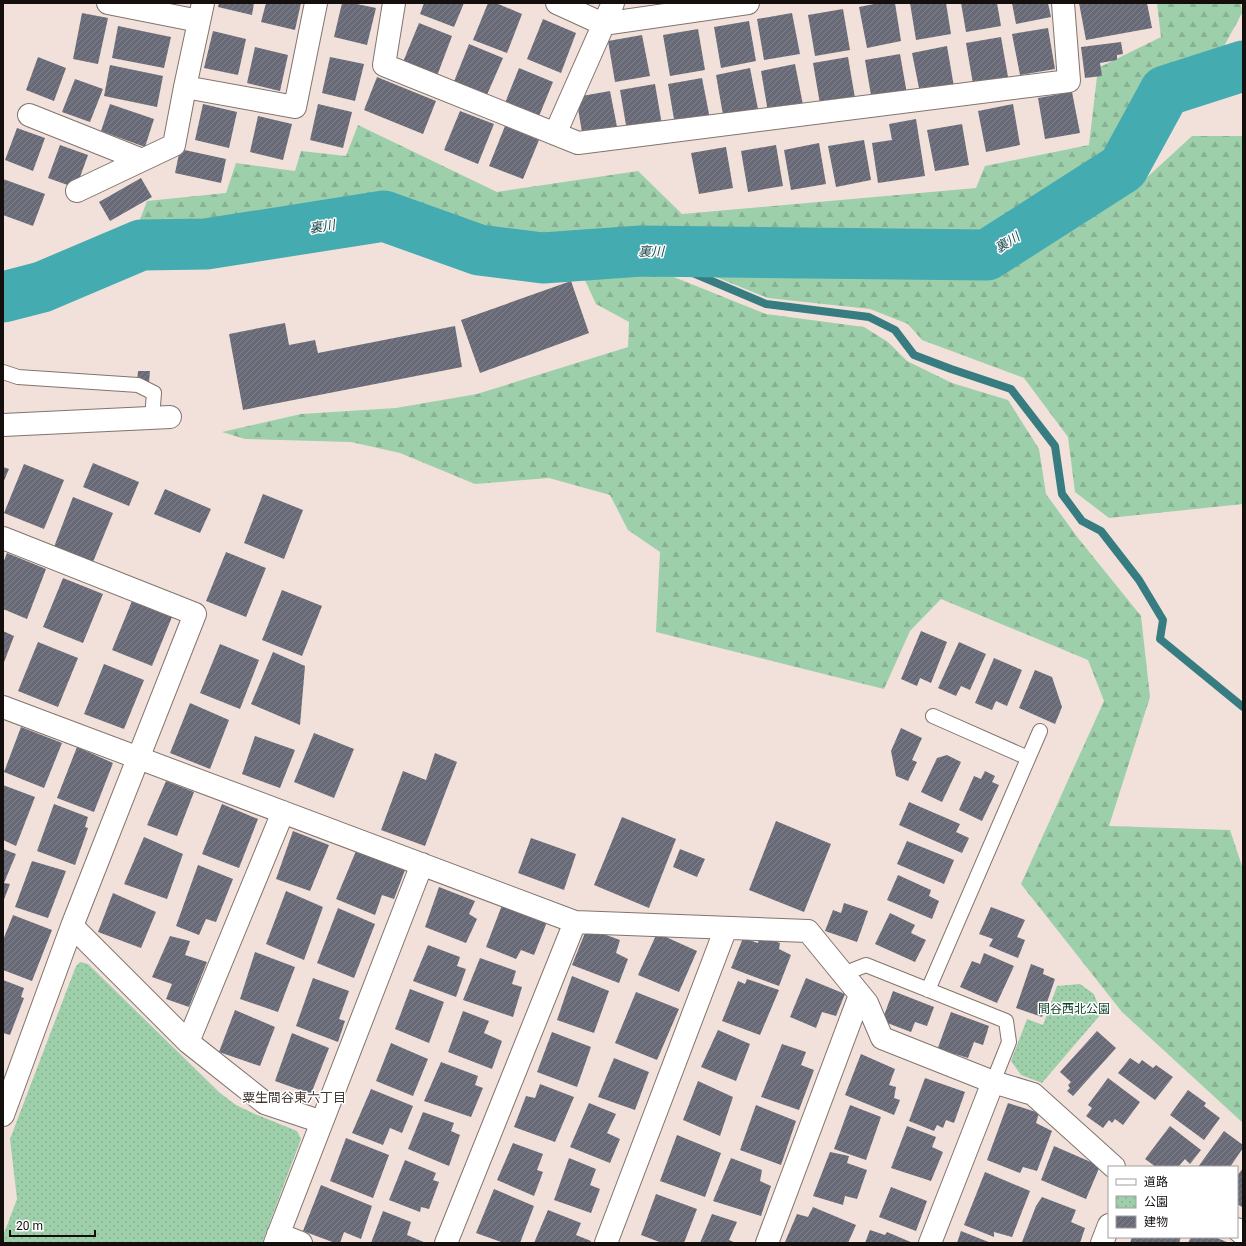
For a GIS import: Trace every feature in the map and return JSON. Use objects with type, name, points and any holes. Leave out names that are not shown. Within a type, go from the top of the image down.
[{"type":"street","points":[[77,191],[174,145],[201,12],[108,3]]},
{"type":"street","points":[[185,87],[295,107],[316,3]]},
{"type":"street","points":[[394,3],[384,64],[578,143],[1068,81],[1063,3]]},
{"type":"street","points":[[557,3],[603,24],[748,3]]},
{"type":"street","points":[[555,134],[613,3]]},
{"type":"street","points":[[30,115],[142,160]]},
{"type":"street","points":[[3,425],[161,418]]},
{"type":"street","points":[[3,538],[196,614],[72,926],[3,1115]]},
{"type":"street","points":[[3,707],[575,922],[808,931],[867,1003],[882,1038],[994,1082],[1033,1094],[1113,1166]]},
{"type":"street","points":[[188,1042],[283,812]]},
{"type":"street","points":[[301,1243],[276,1239],[422,864]]},
{"type":"street","points":[[446,1243],[575,922]]},
{"type":"street","points":[[72,926],[188,1042],[265,1103],[322,1122]]},
{"type":"street","points":[[606,1243],[726,928]]},
{"type":"street","points":[[767,1243],[860,995]]},
{"type":"street","points":[[930,1243],[994,1082]]},
{"type":"street","points":[[1102,1243],[1108,1228]]},
{"type":"lane","points":[[3,372],[18,377],[138,385],[154,393],[161,418]]},
{"type":"lane","points":[[933,716],[1028,758]]},
{"type":"lane","points":[[928,990],[1040,731]]},
{"type":"lane","points":[[843,974],[866,965],[1006,1021],[1010,1042],[994,1082]]},
{"type":"green space","points":[[1157,3],[1241,3],[1242,13],[1216,61],[1156,79],[1110,157],[982,245],[644,240],[545,249],[477,234],[386,208],[328,210],[222,231],[136,230],[147,201],[226,193],[236,163],[295,171],[301,151],[346,156],[358,125],[497,192],[638,171],[682,214],[976,188],[985,166],[1089,145],[1098,68],[1161,37]]},
{"type":"green space","points":[[1192,136],[1243,136],[1243,504],[1109,518],[1075,492],[1068,437],[1024,378],[922,340],[908,324],[870,309],[768,298],[684,264],[992,272],[1143,181]]},
{"type":"green space","points":[[639,263],[766,314],[864,327],[888,342],[907,361],[952,383],[1008,400],[1039,449],[1046,494],[1078,538],[1141,616],[1150,697],[1109,826],[1230,830],[1243,869],[1243,1123],[1122,1012],[1021,884],[1104,701],[1088,660],[941,599],[910,631],[884,689],[656,632],[660,552],[628,530],[610,495],[549,478],[475,484],[400,453],[351,442],[245,439],[222,432],[301,414],[396,408],[477,394],[628,347],[629,322],[596,304],[583,276]]},
{"type":"green space","points":[[80,962],[88,964],[220,1093],[236,1105],[297,1131],[301,1139],[262,1243],[3,1243],[3,1236],[17,1199],[10,1139],[76,966]]},
{"type":"green space","name":"間谷西北公園","points":[[1080,984],[1094,994],[1101,1014],[1042,1083],[1021,1075],[1011,1061],[1027,1019],[1043,1025],[1057,986]]},
{"type":"building","points":[[219,3],[254,3],[252,15],[218,7]]},
{"type":"building","points":[[266,3],[301,3],[295,30],[261,22]]},
{"type":"building","points":[[342,3],[352,3],[376,8],[367,45],[334,37]]},
{"type":"building","points":[[424,3],[464,3],[454,27],[420,14]]},
{"type":"building","points":[[488,3],[496,3],[522,14],[507,53],[473,40]]},
{"type":"building","points":[[879,3],[895,3],[901,41],[867,48],[859,7]]},
{"type":"building","points":[[910,3],[946,3],[951,34],[916,40]]},
{"type":"building","points":[[961,3],[997,3],[1001,26],[966,32]]},
{"type":"building","points":[[1012,3],[1048,3],[1051,17],[1016,24]]},
{"type":"building","points":[[1079,3],[1147,3],[1152,28],[1086,40]]},
{"type":"building","points":[[843,9],[850,50],[815,56],[808,15]]},
{"type":"building","points":[[82,13],[108,18],[98,64],[73,59]]},
{"type":"building","points":[[792,13],[800,54],[764,60],[757,19]]},
{"type":"building","points":[[543,19],[576,33],[561,73],[527,59]]},
{"type":"building","points":[[749,21],[756,61],[721,68],[714,27]]},
{"type":"building","points":[[419,23],[452,36],[437,76],[403,62]]},
{"type":"building","points":[[118,26],[171,37],[164,68],[112,58]]},
{"type":"building","points":[[1048,28],[1055,69],[1020,75],[1012,34]]},
{"type":"building","points":[[698,29],[705,70],[670,76],[663,35]]},
{"type":"building","points":[[213,31],[246,39],[238,75],[204,68]]},
{"type":"building","points":[[642,35],[650,76],[615,82],[608,41]]},
{"type":"building","points":[[1001,37],[1008,77],[973,84],[966,43]]},
{"type":"building","points":[[1121,42],[1123,54],[1117,55],[1117,60],[1100,63],[1102,76],[1085,78],[1081,47]]},
{"type":"building","points":[[469,44],[503,58],[486,97],[453,84]]},
{"type":"building","points":[[947,46],[954,87],[920,93],[912,53]]},
{"type":"building","points":[[255,47],[288,55],[280,91],[247,83]]},
{"type":"building","points":[[900,54],[907,94],[872,101],[865,60]]},
{"type":"building","points":[[38,57],[66,68],[54,101],[26,90]]},
{"type":"building","points":[[330,57],[364,64],[355,101],[322,93]]},
{"type":"building","points":[[848,57],[855,98],[820,104],[813,63]]},
{"type":"building","points":[[795,64],[803,105],[768,112],[761,71]]},
{"type":"building","points":[[110,65],[163,76],[157,107],[104,96]]},
{"type":"building","points":[[519,68],[553,82],[537,121],[503,108]]},
{"type":"building","points":[[750,68],[758,109],[723,115],[716,75]]},
{"type":"building","points":[[377,77],[436,101],[423,134],[364,110]]},
{"type":"building","points":[[702,78],[710,119],[675,125],[668,84]]},
{"type":"building","points":[[75,79],[103,89],[90,122],[62,112]]},
{"type":"building","points":[[655,84],[662,125],[627,131],[620,90]]},
{"type":"building","points":[[610,91],[618,132],[583,138],[576,97]]},
{"type":"building","points":[[1072,92],[1080,133],[1045,139],[1038,98]]},
{"type":"building","points":[[110,104],[154,119],[145,147],[101,131]]},
{"type":"building","points":[[203,104],[237,112],[229,148],[195,140]]},
{"type":"building","points":[[318,104],[352,112],[343,148],[310,140]]},
{"type":"building","points":[[1013,104],[1020,145],[986,152],[978,111]]},
{"type":"building","points":[[460,111],[494,124],[478,164],[444,150]]},
{"type":"building","points":[[258,116],[292,124],[283,160],[250,152]]},
{"type":"building","points":[[916,119],[925,176],[878,183],[872,143],[892,140],[889,124]]},
{"type":"building","points":[[962,124],[969,165],[935,171],[927,130]]},
{"type":"building","points":[[505,126],[539,140],[523,179],[489,166]]},
{"type":"building","points":[[17,128],[45,138],[33,171],[5,160]]},
{"type":"building","points":[[864,140],[871,180],[836,187],[828,146]]},
{"type":"building","points":[[819,143],[826,184],[791,190],[784,150]]},
{"type":"building","points":[[60,145],[88,155],[76,188],[48,178]]},
{"type":"building","points":[[776,145],[783,186],[748,192],[741,151]]},
{"type":"building","points":[[726,147],[733,188],[699,194],[691,153]]},
{"type":"building","points":[[180,149],[226,159],[221,183],[175,173]]},
{"type":"building","points":[[141,178],[152,197],[110,221],[99,202]]},
{"type":"building","points":[[3,179],[45,194],[33,226],[3,215]]},
{"type":"building","points":[[571,281],[589,333],[480,373],[461,320]]},
{"type":"building","points":[[285,323],[289,345],[315,340],[318,353],[455,326],[462,367],[243,410],[229,334]]},
{"type":"building","points":[[138,371],[150,371],[149,383],[137,382]]},
{"type":"building","points":[[93,463],[139,482],[129,506],[83,487]]},
{"type":"building","points":[[24,464],[64,480],[44,529],[4,513]]},
{"type":"building","points":[[3,467],[9,469],[3,483]]},
{"type":"building","points":[[165,489],[211,509],[200,533],[154,514]]},
{"type":"building","points":[[263,494],[303,510],[284,559],[244,543]]},
{"type":"building","points":[[73,497],[113,513],[93,562],[54,547]]},
{"type":"building","points":[[226,552],[266,568],[246,617],[206,601]]},
{"type":"building","points":[[7,553],[46,569],[27,619],[3,609],[3,563]]},
{"type":"building","points":[[63,578],[103,594],[83,643],[43,627]]},
{"type":"building","points":[[282,590],[322,606],[302,656],[262,640]]},
{"type":"building","points":[[132,601],[172,617],[152,666],[112,650]]},
{"type":"building","points":[[3,631],[14,636],[3,665]]},
{"type":"building","points":[[921,631],[947,642],[931,683],[920,678],[917,686],[901,679]]},
{"type":"building","points":[[38,642],[78,658],[58,707],[18,691]]},
{"type":"building","points":[[959,642],[986,654],[970,690],[961,686],[956,696],[938,688]]},
{"type":"building","points":[[220,644],[259,660],[240,709],[200,693]]},
{"type":"building","points":[[273,652],[305,666],[300,725],[251,704]]},
{"type":"building","points":[[994,658],[1022,670],[1007,706],[996,701],[992,710],[975,703]]},
{"type":"building","points":[[104,664],[144,680],[124,729],[84,714]]},
{"type":"building","points":[[1035,670],[1052,677],[1062,707],[1055,724],[1019,708]]},
{"type":"building","points":[[190,703],[229,720],[210,769],[170,753]]},
{"type":"building","points":[[21,727],[62,743],[44,788],[4,772]]},
{"type":"building","points":[[901,728],[922,738],[912,760],[917,762],[908,781],[896,776],[891,751]]},
{"type":"building","points":[[314,733],[354,749],[334,798],[294,782]]},
{"type":"building","points":[[255,736],[295,750],[280,788],[242,774]]},
{"type":"building","points":[[77,747],[113,763],[94,812],[57,798]]},
{"type":"building","points":[[435,753],[457,762],[425,846],[381,830],[403,771],[426,780]]},
{"type":"building","points":[[947,755],[961,762],[942,802],[921,792],[937,758]]},
{"type":"building","points":[[985,771],[995,776],[992,782],[999,785],[982,821],[959,810],[974,776],[981,779]]},
{"type":"building","points":[[166,781],[194,792],[177,836],[147,825]]},
{"type":"building","points":[[3,785],[35,797],[16,846],[3,840]]},
{"type":"building","points":[[909,802],[960,824],[956,832],[969,838],[962,853],[899,825]]},
{"type":"building","points":[[54,804],[88,817],[85,827],[88,828],[75,865],[37,851]]},
{"type":"building","points":[[222,804],[258,819],[239,868],[202,854]]},
{"type":"building","points":[[622,817],[676,839],[649,908],[594,885]]},
{"type":"building","points":[[776,821],[831,844],[804,912],[749,890]]},
{"type":"building","points":[[293,831],[329,845],[310,891],[276,879]]},
{"type":"building","points":[[144,837],[183,854],[167,899],[124,884]]},
{"type":"building","points":[[531,838],[576,854],[564,890],[518,873]]},
{"type":"building","points":[[907,841],[954,860],[944,884],[897,864]]},
{"type":"building","points":[[3,849],[16,854],[4,883],[10,884],[3,902]]},
{"type":"building","points":[[680,849],[705,859],[697,877],[673,867]]},
{"type":"building","points":[[356,851],[405,870],[394,899],[382,895],[375,915],[336,899]]},
{"type":"building","points":[[32,861],[66,871],[48,918],[15,907]]},
{"type":"building","points":[[198,865],[233,879],[216,922],[206,919],[199,935],[176,926]]},
{"type":"building","points":[[898,875],[931,890],[929,896],[939,901],[932,919],[887,900]]},
{"type":"building","points":[[439,887],[475,901],[469,914],[477,919],[466,943],[425,927]]},
{"type":"building","points":[[286,891],[323,907],[304,960],[266,944]]},
{"type":"building","points":[[113,893],[156,912],[141,948],[98,932]]},
{"type":"building","points":[[844,903],[868,911],[857,942],[825,931],[833,910],[841,913]]},
{"type":"building","points":[[502,905],[547,922],[534,955],[521,950],[516,959],[486,947]]},
{"type":"building","points":[[991,907],[1025,920],[1017,937],[1025,940],[1018,958],[989,946],[993,939],[979,934]]},
{"type":"building","points":[[338,908],[375,924],[354,978],[317,963]]},
{"type":"building","points":[[890,913],[915,925],[911,933],[926,940],[915,962],[875,944]]},
{"type":"building","points":[[13,915],[52,930],[32,981],[3,970],[3,940]]},
{"type":"building","points":[[587,928],[620,940],[616,953],[628,959],[619,983],[572,965]]},
{"type":"building","points":[[657,933],[697,951],[679,992],[638,975]]},
{"type":"building","points":[[170,936],[190,941],[185,955],[207,962],[189,1007],[166,999],[172,984],[152,977]]},
{"type":"building","points":[[760,936],[780,943],[779,949],[791,955],[779,986],[731,968],[743,938],[758,943]]},
{"type":"building","points":[[428,945],[460,957],[457,966],[466,969],[456,997],[413,981]]},
{"type":"building","points":[[255,952],[295,967],[278,1012],[240,999]]},
{"type":"building","points":[[984,953],[1014,966],[997,1003],[960,987],[972,961],[980,964]]},
{"type":"building","points":[[480,958],[516,971],[512,984],[522,987],[513,1017],[463,1000]]},
{"type":"building","points":[[1031,964],[1044,969],[1043,974],[1055,979],[1042,1017],[1016,1008]]},
{"type":"building","points":[[572,976],[609,991],[594,1033],[557,1020]]},
{"type":"building","points":[[313,978],[349,991],[339,1019],[345,1021],[338,1042],[296,1026]]},
{"type":"building","points":[[806,978],[845,994],[836,1016],[822,1012],[816,1028],[790,1017]]},
{"type":"building","points":[[747,979],[779,990],[760,1035],[722,1021],[738,981],[745,984]]},
{"type":"building","points":[[3,980],[24,988],[21,997],[24,998],[10,1035],[3,1033]]},
{"type":"building","points":[[410,989],[444,1002],[429,1043],[395,1029]]},
{"type":"building","points":[[893,991],[934,1007],[927,1026],[915,1022],[911,1032],[882,1021]]},
{"type":"building","points":[[636,992],[679,1009],[657,1060],[615,1043]]},
{"type":"building","points":[[235,1010],[275,1027],[260,1066],[219,1052]]},
{"type":"building","points":[[463,1011],[489,1021],[484,1033],[502,1041],[492,1069],[448,1052]]},
{"type":"building","points":[[951,1012],[989,1026],[983,1045],[974,1042],[968,1058],[955,1054],[953,1059],[936,1053]]},
{"type":"building","points":[[718,1030],[750,1044],[736,1081],[701,1067]]},
{"type":"building","points":[[1097,1031],[1116,1048],[1073,1096],[1067,1091],[1070,1088],[1068,1085],[1071,1082],[1060,1072]]},
{"type":"building","points":[[552,1032],[591,1047],[577,1087],[537,1072]]},
{"type":"building","points":[[292,1033],[329,1048],[311,1094],[275,1081]]},
{"type":"building","points":[[391,1043],[428,1059],[413,1096],[376,1081]]},
{"type":"building","points":[[782,1044],[806,1052],[801,1065],[814,1070],[799,1110],[761,1097]]},
{"type":"building","points":[[861,1054],[895,1069],[889,1085],[896,1087],[894,1098],[900,1100],[894,1115],[845,1095]]},
{"type":"building","points":[[614,1058],[649,1072],[635,1110],[598,1097]]},
{"type":"building","points":[[1130,1058],[1139,1064],[1142,1060],[1153,1068],[1156,1065],[1173,1077],[1155,1100],[1118,1073]]},
{"type":"building","points":[[441,1062],[478,1076],[475,1085],[483,1088],[471,1117],[424,1101]]},
{"type":"building","points":[[925,1078],[965,1092],[954,1123],[946,1120],[943,1128],[937,1125],[934,1131],[909,1121]]},
{"type":"building","points":[[1108,1078],[1140,1102],[1123,1125],[1115,1119],[1112,1123],[1109,1120],[1103,1128],[1086,1116],[1092,1108],[1088,1105]]},
{"type":"building","points":[[698,1081],[733,1097],[720,1136],[683,1120]]},
{"type":"building","points":[[540,1084],[574,1097],[555,1142],[514,1127],[526,1096],[535,1098]]},
{"type":"building","points":[[371,1089],[413,1106],[402,1133],[390,1128],[383,1145],[352,1133]]},
{"type":"building","points":[[1188,1090],[1206,1103],[1204,1106],[1220,1118],[1204,1140],[1170,1115]]},
{"type":"building","points":[[589,1103],[616,1114],[607,1133],[620,1139],[610,1163],[570,1147]]},
{"type":"building","points":[[1008,1103],[1039,1113],[1036,1123],[1052,1131],[1037,1171],[1023,1167],[1020,1173],[987,1160]]},
{"type":"building","points":[[756,1105],[796,1121],[781,1165],[740,1150]]},
{"type":"building","points":[[850,1105],[881,1117],[866,1160],[834,1149]]},
{"type":"building","points":[[423,1112],[454,1123],[451,1131],[460,1135],[449,1166],[408,1149]]},
{"type":"building","points":[[907,1126],[936,1137],[932,1147],[943,1152],[931,1181],[891,1168]]},
{"type":"building","points":[[1170,1126],[1201,1150],[1190,1164],[1185,1159],[1179,1166],[1155,1166],[1145,1159]]},
{"type":"building","points":[[1224,1131],[1243,1145],[1243,1148],[1231,1166],[1199,1166]]},
{"type":"building","points":[[677,1135],[721,1153],[705,1197],[660,1181]]},
{"type":"building","points":[[346,1138],[389,1155],[373,1198],[330,1181]]},
{"type":"building","points":[[513,1143],[543,1154],[537,1170],[543,1172],[534,1196],[497,1180]]},
{"type":"building","points":[[1054,1146],[1100,1166],[1086,1199],[1041,1180]]},
{"type":"building","points":[[830,1152],[849,1156],[847,1163],[867,1170],[857,1199],[845,1196],[843,1205],[813,1196]]},
{"type":"building","points":[[569,1158],[596,1169],[590,1185],[600,1189],[591,1213],[554,1200]]},
{"type":"building","points":[[731,1158],[762,1170],[760,1181],[771,1186],[761,1216],[713,1201]]},
{"type":"building","points":[[405,1160],[436,1173],[433,1180],[439,1182],[429,1209],[421,1207],[420,1212],[389,1200]]},
{"type":"building","points":[[1243,1168],[1242,1207],[1238,1205],[1238,1175]]},
{"type":"building","points":[[985,1172],[1030,1191],[1012,1237],[994,1232],[994,1237],[964,1225]]},
{"type":"building","points":[[321,1185],[372,1206],[361,1239],[344,1232],[340,1243],[335,1243],[303,1231]]},
{"type":"building","points":[[891,1187],[927,1201],[916,1231],[879,1217]]},
{"type":"building","points":[[494,1189],[534,1206],[520,1243],[504,1243],[476,1233]]},
{"type":"building","points":[[656,1194],[697,1209],[684,1243],[662,1243],[641,1235]]},
{"type":"building","points":[[1042,1197],[1076,1210],[1071,1222],[1085,1228],[1080,1243],[1022,1242],[1036,1206]]},
{"type":"building","points":[[813,1207],[856,1225],[848,1243],[785,1242],[797,1214],[808,1217]]},
{"type":"building","points":[[548,1210],[581,1223],[576,1235],[591,1241],[590,1243],[534,1243]]},
{"type":"building","points":[[383,1211],[411,1222],[407,1235],[426,1243],[371,1243]]},
{"type":"building","points":[[712,1214],[737,1222],[729,1240],[736,1243],[700,1243]]},
{"type":"building","points":[[870,1230],[885,1235],[887,1232],[913,1243],[865,1243]]},
{"type":"building","points":[[961,1231],[991,1243],[957,1243]]},
{"type":"building","points":[[1132,1238],[1181,1238],[1179,1243],[1130,1243]]},
{"type":"building","points":[[1190,1238],[1217,1238],[1229,1243],[1188,1243]]},
{"type":"waterway","points":[[1225,71],[1243,46]]},
{"type":"waterway","name":"裏川","points":[[3,297],[42,287],[141,245],[206,244],[384,216],[479,250],[543,258],[641,251],[987,255],[1123,168],[1165,91],[1243,66]]},
{"type":"waterway","points":[[641,251],[766,304],[869,317],[895,330],[914,355],[1011,389],[1055,446],[1062,494],[1082,521],[1101,531],[1139,580],[1163,620],[1160,639],[1243,707]]},
{"type":"district","name":"粟生間谷東六丁目","points":[[294,1097]]}]
